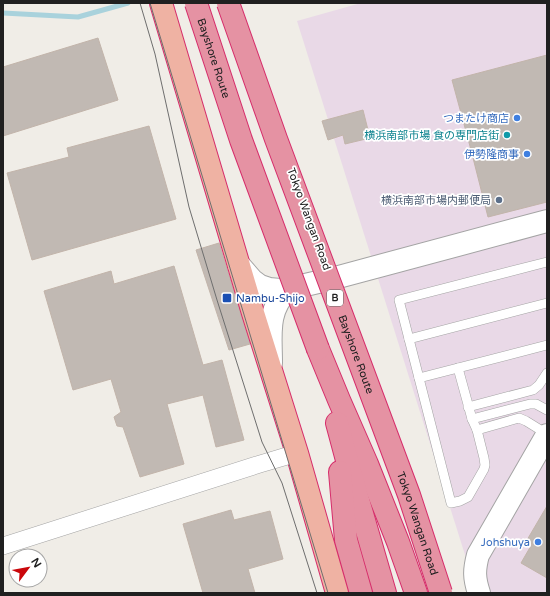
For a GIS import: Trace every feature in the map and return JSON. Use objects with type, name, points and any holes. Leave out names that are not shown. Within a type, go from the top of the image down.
[{"type":"highway","points":[[162,3],[337,593]]},
{"type":"highway","name":"Bayshore Route","points":[[196,3],[241,140],[318,350],[337,407],[354,485],[385,593]]},
{"type":"highway","name":"Bayshore Route","points":[[228,3],[276,139],[408,495],[441,593]]},
{"type":"highway","name":"Tokyo Wangan Road","points":[[233,3],[283,147],[390,441],[441,593]]},
{"type":"highway","points":[[337,407],[346,540],[361,593]]},
{"type":"highway","points":[[337,407],[403,593]]},
{"type":"highway","points":[[337,407],[367,464],[398,542],[416,593]]},
{"type":"highway","points":[[354,485],[370,593]]},
{"type":"highway","points":[[354,485],[382,552],[395,593]]},
{"type":"street","points":[[239,265],[252,280],[260,286],[269,289],[288,290],[547,221]]},
{"type":"street","points":[[271,371],[270,321],[280,297],[288,290]]},
{"type":"street","points":[[479,593],[474,576],[478,555],[547,435]]},
{"type":"street","points":[[3,546],[296,453]]},
{"type":"lane","points":[[458,368],[485,465],[468,497],[451,503],[399,300],[547,262]]},
{"type":"lane","points":[[409,339],[547,303]]},
{"type":"lane","points":[[419,378],[547,345]]},
{"type":"lane","points":[[468,407],[533,390],[539,385],[547,373]]},
{"type":"lane","points":[[472,419],[530,404],[536,404],[547,410]]},
{"type":"lane","points":[[476,430],[519,418],[547,435]]},
{"type":"shaded area","points":[[361,3],[547,3],[547,593],[477,593],[297,21]]},
{"type":"building","points":[[98,38],[118,100],[3,136],[3,67]]},
{"type":"building","name":"横浜南部市場 食の専門店街","points":[[547,55],[547,202],[488,217],[452,80]]},
{"type":"building","points":[[363,110],[370,138],[345,144],[343,135],[328,140],[322,121]]},
{"type":"building","points":[[149,126],[176,219],[32,260],[7,173],[69,157],[67,148]]},
{"type":"building","name":"Nambu-Shijo","points":[[219,243],[250,344],[229,350],[196,250]]},
{"type":"building","points":[[174,266],[203,365],[222,360],[244,440],[216,447],[203,395],[167,404],[184,464],[140,477],[123,427],[117,426],[114,417],[121,412],[111,379],[73,390],[44,291],[111,271],[114,284]]},
{"type":"building","name":"Johshuya","points":[[547,506],[547,578],[521,563],[532,544],[527,540]]},
{"type":"building","points":[[231,510],[234,520],[270,511],[283,559],[248,569],[255,593],[203,593],[183,524]]},
{"type":"waterway","points":[[3,13],[78,17],[128,3]]},
{"type":"tram line","points":[[140,3],[155,54],[189,207],[262,442],[282,483],[317,593]]},
{"type":"tram line","points":[[150,3],[328,593]]},
{"type":"place","name":"つまたけ商店","points":[[517,118]]},
{"type":"place","name":"横浜南部市場 食の専門店街","points":[[507,135]]},
{"type":"place","name":"伊勢隆商事","points":[[527,154]]},
{"type":"place","name":"横浜南部市場内郵便局","points":[[499,200]]},
{"type":"place","name":"Nambu-Shijo","points":[[227,298]]},
{"type":"place","name":"Johshuya","points":[[538,542]]}]
